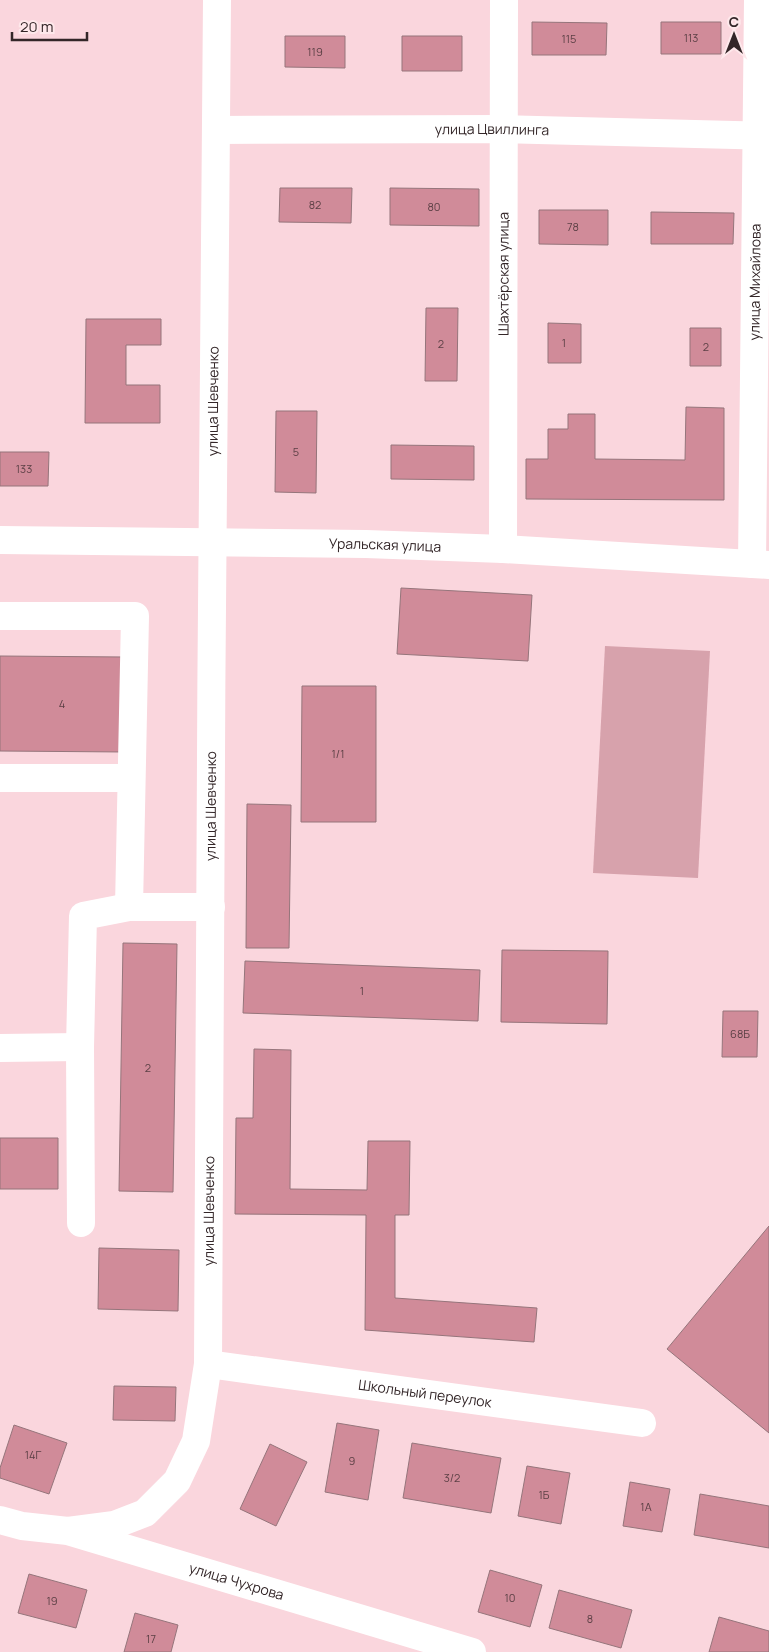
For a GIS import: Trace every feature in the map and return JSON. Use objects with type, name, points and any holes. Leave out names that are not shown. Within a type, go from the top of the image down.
[{"type":"street","name":"улица Шевченко","points":[[68,1530],[114,1525],[146,1513],[177,1481],[196,1441],[208,1364],[217,0]]},
{"type":"street","name":"Шахтёрская улица","points":[[503,549],[504,0]]},
{"type":"street","name":"улица Михайлова","points":[[758,0],[763,136],[761,564]]},
{"type":"street","name":"улица Цвиллинга","points":[[216,130],[504,129],[763,136]]},
{"type":"street","name":"Уральская улица","points":[[0,540],[366,544],[503,549],[761,564]]},
{"type":"street","points":[[0,616],[135,616],[129,906]]},
{"type":"street","points":[[0,778],[131,778]]},
{"type":"street","points":[[81,1223],[80,1047],[83,916],[129,906],[211,907]]},
{"type":"street","points":[[0,1048],[80,1047]]},
{"type":"street","name":"Школьный переулок","points":[[208,1364],[642,1423]]},
{"type":"street","name":"улица Чухрова","points":[[0,1520],[22,1526],[68,1530],[472,1652]]},
{"type":"shaded area","points":[[605,646],[710,651],[698,878],[593,873]]},
{"type":"building","points":[[532,22],[607,23],[606,55],[532,55]]},
{"type":"building","points":[[661,22],[721,22],[721,54],[661,54]]},
{"type":"building","points":[[285,36],[345,36],[345,68],[285,67]]},
{"type":"building","points":[[402,36],[462,36],[462,71],[402,71]]},
{"type":"building","points":[[280,188],[352,188],[351,223],[279,222]]},
{"type":"building","points":[[390,188],[479,189],[479,226],[390,225]]},
{"type":"building","points":[[539,210],[608,210],[608,245],[539,244]]},
{"type":"building","points":[[651,212],[734,213],[733,244],[651,244]]},
{"type":"building","points":[[426,308],[458,308],[457,381],[425,381]]},
{"type":"building","points":[[86,319],[161,319],[161,345],[126,345],[126,385],[160,385],[160,423],[85,423]]},
{"type":"building","points":[[548,323],[581,324],[581,363],[548,363]]},
{"type":"building","points":[[690,328],[721,328],[721,366],[690,366]]},
{"type":"building","points":[[686,407],[724,408],[724,500],[526,499],[526,459],[548,459],[548,429],[568,429],[568,414],[595,414],[595,459],[685,460]]},
{"type":"building","points":[[276,411],[317,411],[316,493],[275,492]]},
{"type":"building","points":[[391,445],[474,446],[474,480],[391,479]]},
{"type":"building","points":[[0,452],[49,452],[48,486],[0,486]]},
{"type":"building","points":[[401,588],[532,595],[528,661],[397,654]]},
{"type":"building","points":[[0,656],[125,657],[125,752],[0,751]]},
{"type":"building","points":[[302,686],[376,686],[376,822],[301,822]]},
{"type":"building","points":[[247,804],[291,805],[289,948],[246,948]]},
{"type":"building","points":[[123,943],[177,944],[173,1192],[119,1191]]},
{"type":"building","points":[[502,950],[608,951],[607,1024],[501,1022]]},
{"type":"building","points":[[245,961],[480,970],[478,1021],[243,1013]]},
{"type":"building","points":[[723,1011],[758,1011],[757,1057],[722,1057]]},
{"type":"building","points":[[254,1049],[291,1050],[290,1189],[367,1190],[368,1141],[410,1141],[409,1215],[395,1215],[395,1298],[537,1308],[534,1342],[365,1330],[366,1215],[235,1214],[236,1118],[253,1118]]},
{"type":"building","points":[[0,1138],[58,1138],[58,1189],[0,1189]]},
{"type":"building","points":[[769,1226],[769,1433],[667,1349]]},
{"type":"building","points":[[99,1248],[179,1250],[178,1311],[98,1309]]},
{"type":"building","points":[[114,1386],[176,1387],[175,1421],[113,1420]]},
{"type":"building","points":[[337,1423],[379,1430],[368,1500],[325,1492]]},
{"type":"building","points":[[14,1425],[67,1443],[49,1494],[0,1478],[0,1468]]},
{"type":"building","points":[[412,1443],[501,1458],[491,1513],[403,1498]]},
{"type":"building","points":[[270,1444],[307,1462],[276,1526],[240,1509]]},
{"type":"building","points":[[527,1466],[570,1473],[561,1524],[518,1516]]},
{"type":"building","points":[[630,1482],[670,1489],[662,1532],[623,1526]]},
{"type":"building","points":[[700,1494],[769,1506],[769,1548],[694,1535]]},
{"type":"building","points":[[490,1570],[542,1585],[530,1627],[478,1612]]},
{"type":"building","points":[[29,1574],[87,1590],[76,1628],[18,1613]]},
{"type":"building","points":[[559,1590],[632,1610],[621,1648],[549,1628]]},
{"type":"building","points":[[135,1613],[178,1625],[171,1652],[124,1652]]},
{"type":"building","points":[[719,1617],[769,1631],[769,1652],[709,1652]]}]
